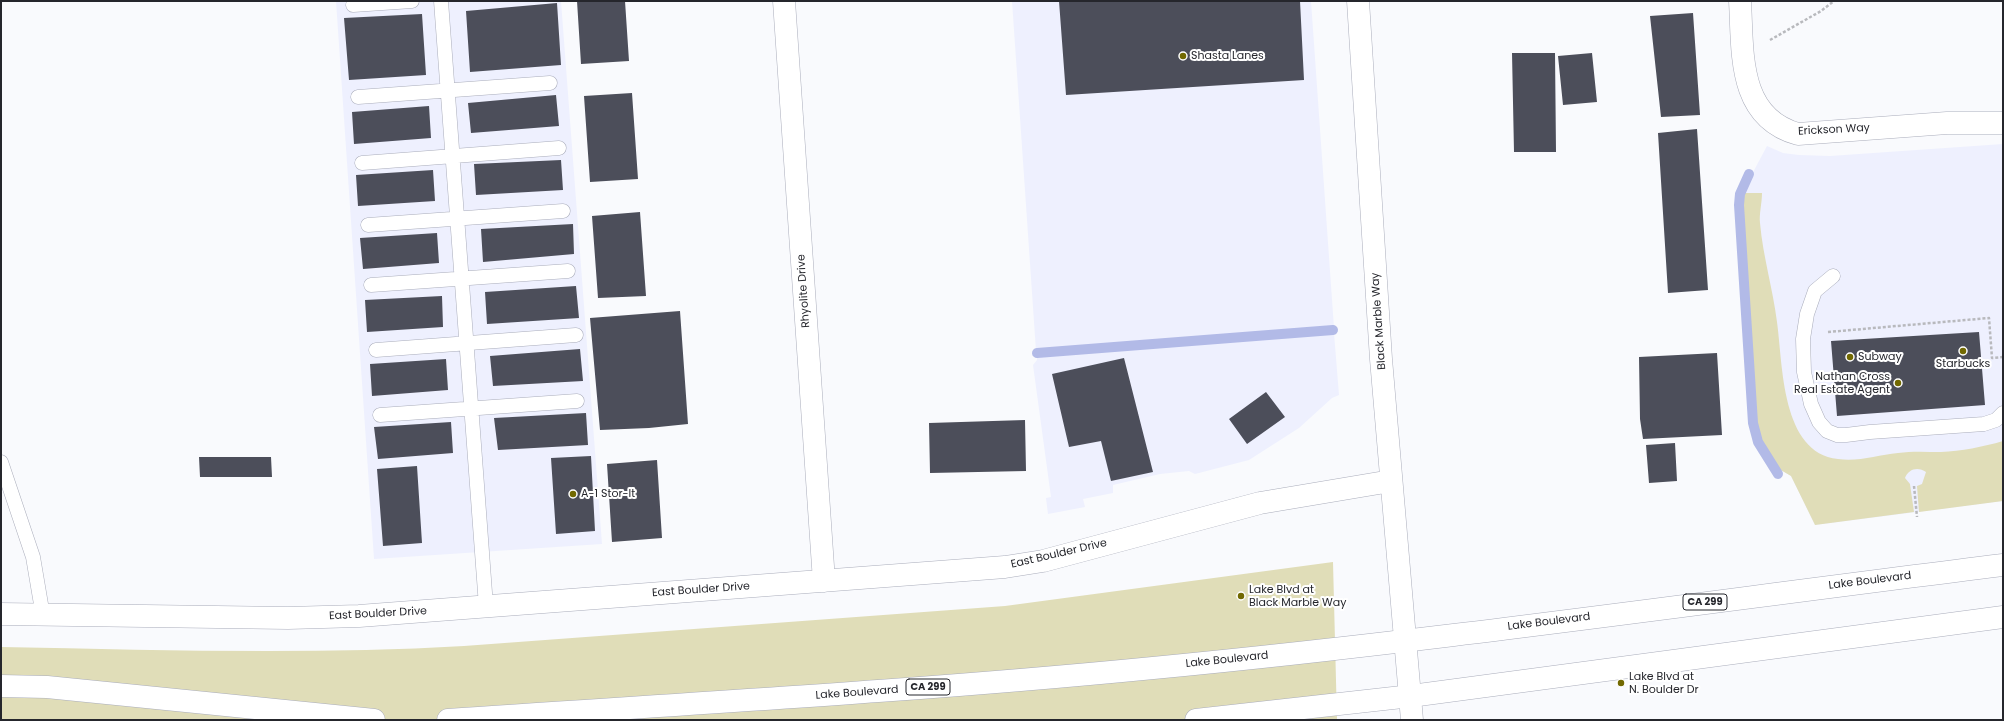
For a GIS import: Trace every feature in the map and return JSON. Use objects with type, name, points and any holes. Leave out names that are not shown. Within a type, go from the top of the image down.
[{"type":"main road","name":"Rhyolite Drive","points":[[784,1],[824,581]]},
{"type":"main road","name":"Black Marble Way","points":[[1358,1],[1367,154],[1391,481],[1407,640],[1412,720]]},
{"type":"main road","name":"Erickson Way","points":[[1740,1],[1746,79],[1752,96],[1762,112],[1771,120],[1789,131],[1798,134],[1947,123],[2003,123]]},
{"type":"main road","name":"East Boulder Drive","points":[[1,614],[43,616],[288,618],[359,616],[1005,567],[1043,561],[1260,502],[1391,481]]},
{"type":"main road","name":"Lake Boulevard","points":[[448,720],[891,691],[1153,668],[1407,640],[2003,565]]},
{"type":"main road","points":[[1196,720],[1411,696],[2003,617]]},
{"type":"main road","points":[[1,686],[47,687],[374,720]]},
{"type":"lane","points":[[353,5],[412,1]]},
{"type":"lane","points":[[441,1],[486,606]]},
{"type":"lane","points":[[358,97],[550,83]]},
{"type":"lane","points":[[362,162],[559,148]]},
{"type":"lane","points":[[368,225],[563,211]]},
{"type":"lane","points":[[371,285],[568,271]]},
{"type":"lane","points":[[1833,276],[1815,291],[1807,314],[1803,339],[1804,372],[1811,404],[1819,422],[1827,431],[1837,435],[1846,435],[1984,424],[1996,420],[2003,413]]},
{"type":"lane","points":[[376,350],[576,335]]},
{"type":"lane","points":[[380,415],[577,401]]},
{"type":"lane","points":[[1,462],[33,557],[43,616]]},
{"type":"path","points":[[1743,52],[1779,36],[1821,11],[1834,1]]},
{"type":"path","points":[[1821,332],[1989,318],[1992,358],[2003,357]]},
{"type":"path","points":[[1914,486],[1918,518]]},
{"type":"shaded area","points":[[336,1],[561,1],[602,544],[374,559]]},
{"type":"shaded area","points":[[1012,1],[1311,1],[1334,328],[1036,351]]},
{"type":"shaded area","points":[[2003,144],[2003,501],[1815,525],[1791,476],[1779,469],[1762,442],[1756,424],[1742,206],[1743,196],[1751,176],[1767,146],[1783,153],[1830,156]]},
{"type":"shaded area","points":[[1744,193],[1762,193],[1760,220],[1761,236],[1775,310],[1784,383],[1788,404],[1795,424],[1805,441],[1819,453],[1846,460],[1903,452],[1956,451],[2003,441],[2003,501],[1919,512],[1917,486],[1922,484],[1926,472],[1920,469],[1914,469],[1908,472],[1905,478],[1910,484],[1914,512],[1815,525],[1791,476],[1779,469],[1762,442],[1756,424],[1742,206]]},
{"type":"shaded area","points":[[1334,333],[1339,395],[1332,398],[1299,428],[1249,460],[1195,474],[1189,471],[1160,474],[1113,485],[1113,493],[1083,499],[1085,507],[1048,514],[1046,498],[1051,497],[1033,365],[1037,360],[1037,355]]},
{"type":"shaded area","points":[[1333,562],[1337,720],[1,720],[1,647],[291,651],[406,649],[464,646],[1005,606]]},
{"type":"building","points":[[577,1],[625,1],[629,61],[581,64]]},
{"type":"building","name":"Shasta Lanes","points":[[1059,1],[1300,1],[1304,80],[1066,95]]},
{"type":"building","points":[[557,3],[561,65],[470,72],[466,11]]},
{"type":"building","points":[[1693,13],[1700,115],[1661,117],[1650,16]]},
{"type":"building","points":[[422,14],[426,75],[349,80],[344,18]]},
{"type":"building","points":[[1512,53],[1555,53],[1556,152],[1514,152]]},
{"type":"building","points":[[1592,53],[1597,102],[1563,105],[1558,56]]},
{"type":"building","points":[[632,93],[638,179],[590,182],[584,96]]},
{"type":"building","points":[[556,95],[559,126],[471,133],[468,103]]},
{"type":"building","points":[[429,106],[431,138],[354,144],[352,112]]},
{"type":"building","points":[[1697,129],[1708,290],[1668,293],[1658,133]]},
{"type":"building","points":[[561,160],[563,190],[476,195],[474,164]]},
{"type":"building","points":[[433,170],[435,201],[358,206],[356,175]]},
{"type":"building","points":[[640,212],[646,296],[598,298],[592,216]]},
{"type":"building","points":[[573,224],[574,254],[483,262],[481,229]]},
{"type":"building","points":[[437,233],[439,263],[363,269],[360,238]]},
{"type":"building","points":[[576,286],[579,318],[487,324],[485,292]]},
{"type":"building","points":[[442,296],[443,327],[367,332],[365,300]]},
{"type":"building","points":[[680,311],[688,424],[649,428],[600,430],[590,318]]},
{"type":"building","points":[[1979,332],[1985,405],[1837,416],[1831,341]]},
{"type":"building","points":[[580,349],[583,381],[493,386],[490,356]]},
{"type":"building","points":[[1717,353],[1722,435],[1643,439],[1640,419],[1639,357]]},
{"type":"building","points":[[1124,358],[1153,472],[1111,481],[1101,441],[1069,447],[1052,374]]},
{"type":"building","points":[[446,359],[448,390],[372,396],[370,364]]},
{"type":"building","points":[[1266,392],[1285,417],[1247,444],[1229,419]]},
{"type":"building","points":[[586,413],[588,445],[498,450],[494,418]]},
{"type":"building","points":[[1025,420],[1026,471],[930,473],[929,423]]},
{"type":"building","points":[[451,422],[453,453],[378,459],[374,427]]},
{"type":"building","points":[[1675,443],[1677,481],[1649,483],[1646,445]]},
{"type":"building","name":"A-1 Stor-It","points":[[591,456],[595,531],[556,534],[551,458]]},
{"type":"building","points":[[199,457],[271,457],[272,477],[200,477]]},
{"type":"building","points":[[657,460],[662,538],[612,542],[607,464]]},
{"type":"building","points":[[417,466],[422,543],[383,546],[377,469]]},
{"type":"waterway","points":[[1749,174],[1740,194],[1739,205],[1753,423],[1758,442],[1778,474]]},
{"type":"waterway","points":[[1037,353],[1333,330]]},
{"type":"place","name":"Shasta Lanes","points":[[1183,56]]},
{"type":"place","name":"Starbucks","points":[[1963,351]]},
{"type":"place","name":"Subway","points":[[1850,357]]},
{"type":"place","name":"Nathan Cross Real Estate Agent","points":[[1898,383]]},
{"type":"place","name":"A-1 Stor-It","points":[[573,494]]},
{"type":"place","name":"Lake Blvd at Black Marble Way","points":[[1241,596]]},
{"type":"place","name":"Lake Blvd at N. Boulder Dr","points":[[1621,683]]}]
